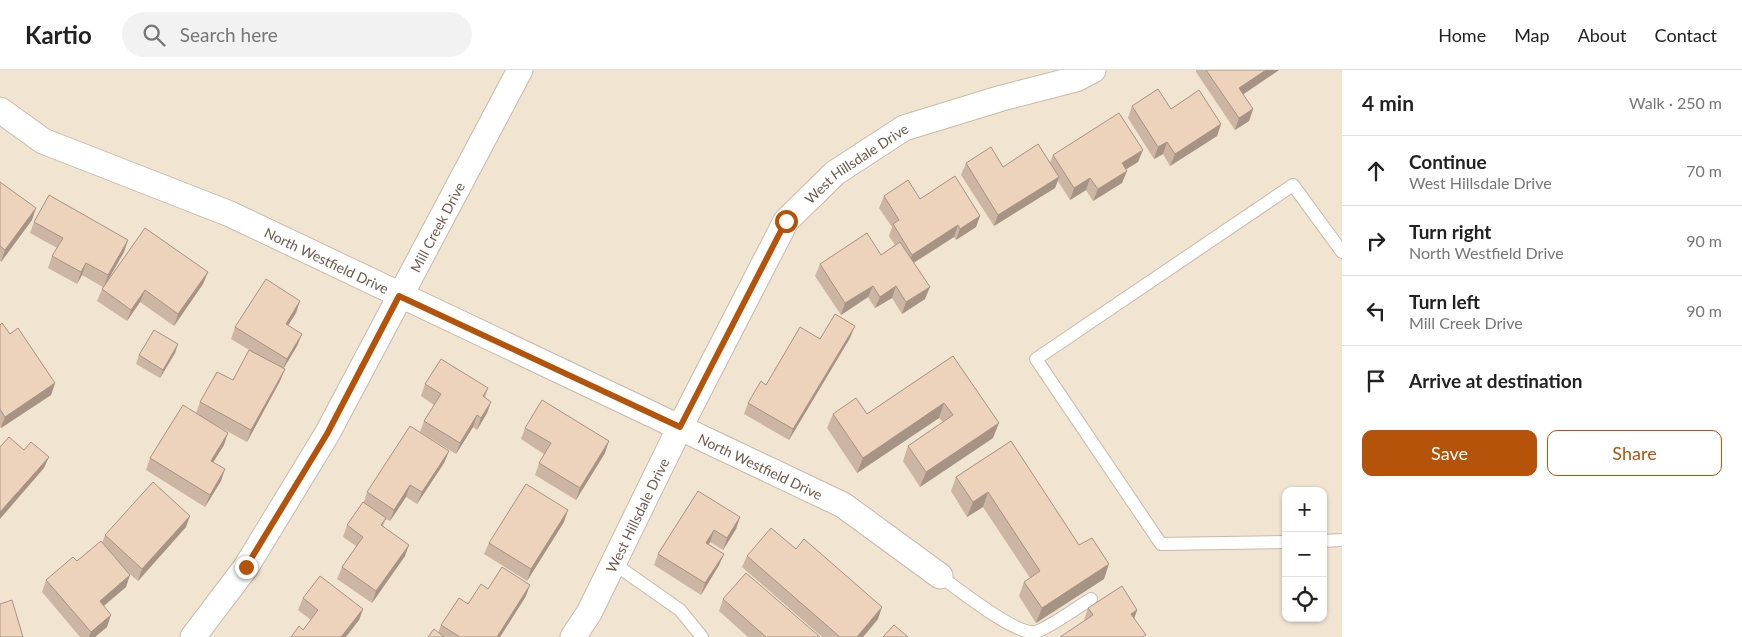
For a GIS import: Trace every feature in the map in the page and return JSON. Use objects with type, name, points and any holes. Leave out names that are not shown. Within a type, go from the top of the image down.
[{"type":"street","name":"Mill Creek Drive","points":[[193,637],[246,567],[327,434],[520,70]]},
{"type":"street","name":"West Hillsdale Drive","points":[[573,637],[589,613],[680,427],[786,221],[835,173],[904,128],[1002,98],[1076,79],[1093,70]]},
{"type":"street","name":"North Westfield Drive","points":[[0,110],[43,141],[230,214],[399,296],[843,505],[940,576]]},
{"type":"lane","points":[[1282,542],[1161,544],[1036,359],[1293,185],[1342,252]]},
{"type":"lane","points":[[1327,541],[1342,540]]},
{"type":"lane","points":[[613,564],[680,610],[702,637]]},
{"type":"lane","points":[[940,576],[990,612],[1024,632],[1036,632],[1091,598]]},
{"type":"shaded area","points":[[0,70],[1342,70],[1342,637],[0,637]]},
{"type":"building","points":[[1206,70],[1266,70],[1239,88],[1253,109],[1239,118]]},
{"type":"building","points":[[1158,89],[1171,109],[1199,90],[1221,124],[1175,154],[1167,142],[1158,147],[1132,106]]},
{"type":"building","points":[[1119,113],[1143,150],[1122,163],[1127,171],[1098,189],[1090,178],[1074,188],[1053,155]]},
{"type":"building","points":[[1038,144],[1059,177],[998,215],[966,163],[991,147],[1003,167]]},
{"type":"building","points":[[955,176],[980,216],[960,229],[958,225],[912,255],[893,224],[899,220],[884,196],[908,180],[920,199]]},
{"type":"building","points":[[0,182],[36,208],[5,250],[0,246]]},
{"type":"building","points":[[49,195],[128,240],[108,275],[86,263],[81,272],[52,256],[63,238],[34,222]]},
{"type":"building","points":[[145,228],[208,272],[178,314],[145,290],[131,310],[102,289]]},
{"type":"building","points":[[867,233],[881,255],[900,242],[930,287],[906,302],[896,286],[880,297],[873,286],[845,303],[820,264]]},
{"type":"building","points":[[266,279],[300,301],[286,324],[302,334],[287,359],[235,327]]},
{"type":"building","points":[[835,314],[855,326],[793,429],[748,403],[761,381],[766,385],[800,327],[820,339]]},
{"type":"building","points":[[2,323],[10,334],[18,328],[55,383],[5,417],[0,409],[0,325]]},
{"type":"building","points":[[154,330],[178,344],[163,370],[139,355]]},
{"type":"building","points":[[249,350],[285,369],[251,430],[200,402],[217,372],[233,380]]},
{"type":"building","points":[[953,356],[999,423],[926,472],[908,446],[953,415],[944,403],[863,458],[833,414],[856,398],[867,414]]},
{"type":"building","points":[[441,359],[488,388],[483,396],[491,402],[481,418],[477,415],[460,443],[424,421],[441,394],[425,384]]},
{"type":"building","points":[[542,400],[609,441],[580,488],[539,463],[551,443],[525,428]]},
{"type":"building","points":[[183,405],[228,433],[211,461],[225,469],[210,495],[150,458]]},
{"type":"building","points":[[410,426],[449,451],[422,492],[410,485],[394,510],[367,492]]},
{"type":"building","points":[[9,437],[24,450],[31,442],[49,457],[0,512],[0,447]]},
{"type":"building","points":[[1011,441],[1079,545],[1092,538],[1109,564],[1042,608],[1024,582],[1040,571],[988,492],[973,502],[956,477]]},
{"type":"building","points":[[153,482],[190,516],[142,569],[105,535]]},
{"type":"building","points":[[526,484],[568,510],[531,569],[489,543]]},
{"type":"building","points":[[698,491],[740,517],[727,538],[714,530],[706,543],[724,554],[705,583],[658,554]]},
{"type":"building","points":[[363,502],[386,518],[381,525],[409,545],[376,591],[342,567],[363,537],[347,525]]},
{"type":"building","points":[[771,528],[796,549],[804,539],[882,607],[857,637],[840,637],[747,556]]},
{"type":"building","points":[[101,541],[130,575],[100,601],[111,615],[91,632],[46,580],[73,557],[77,561]]},
{"type":"building","points":[[502,567],[530,585],[497,637],[460,637],[441,625],[459,598],[468,604],[481,584],[488,589]]},
{"type":"building","points":[[746,573],[820,637],[766,637],[723,599]]},
{"type":"building","points":[[320,576],[363,609],[341,637],[291,637],[299,626],[303,630],[318,610],[303,598]]},
{"type":"building","points":[[1122,586],[1137,610],[1131,614],[1146,635],[1142,637],[1060,637],[1093,615],[1088,608]]},
{"type":"building","points":[[12,600],[23,637],[0,637],[0,604]]},
{"type":"building","points":[[894,625],[908,637],[883,637]]},
{"type":"building","points":[[434,629],[444,637],[428,637]]},
{"type":"route","points":[[246,567],[327,434],[399,296],[680,427],[786,221]]}]
